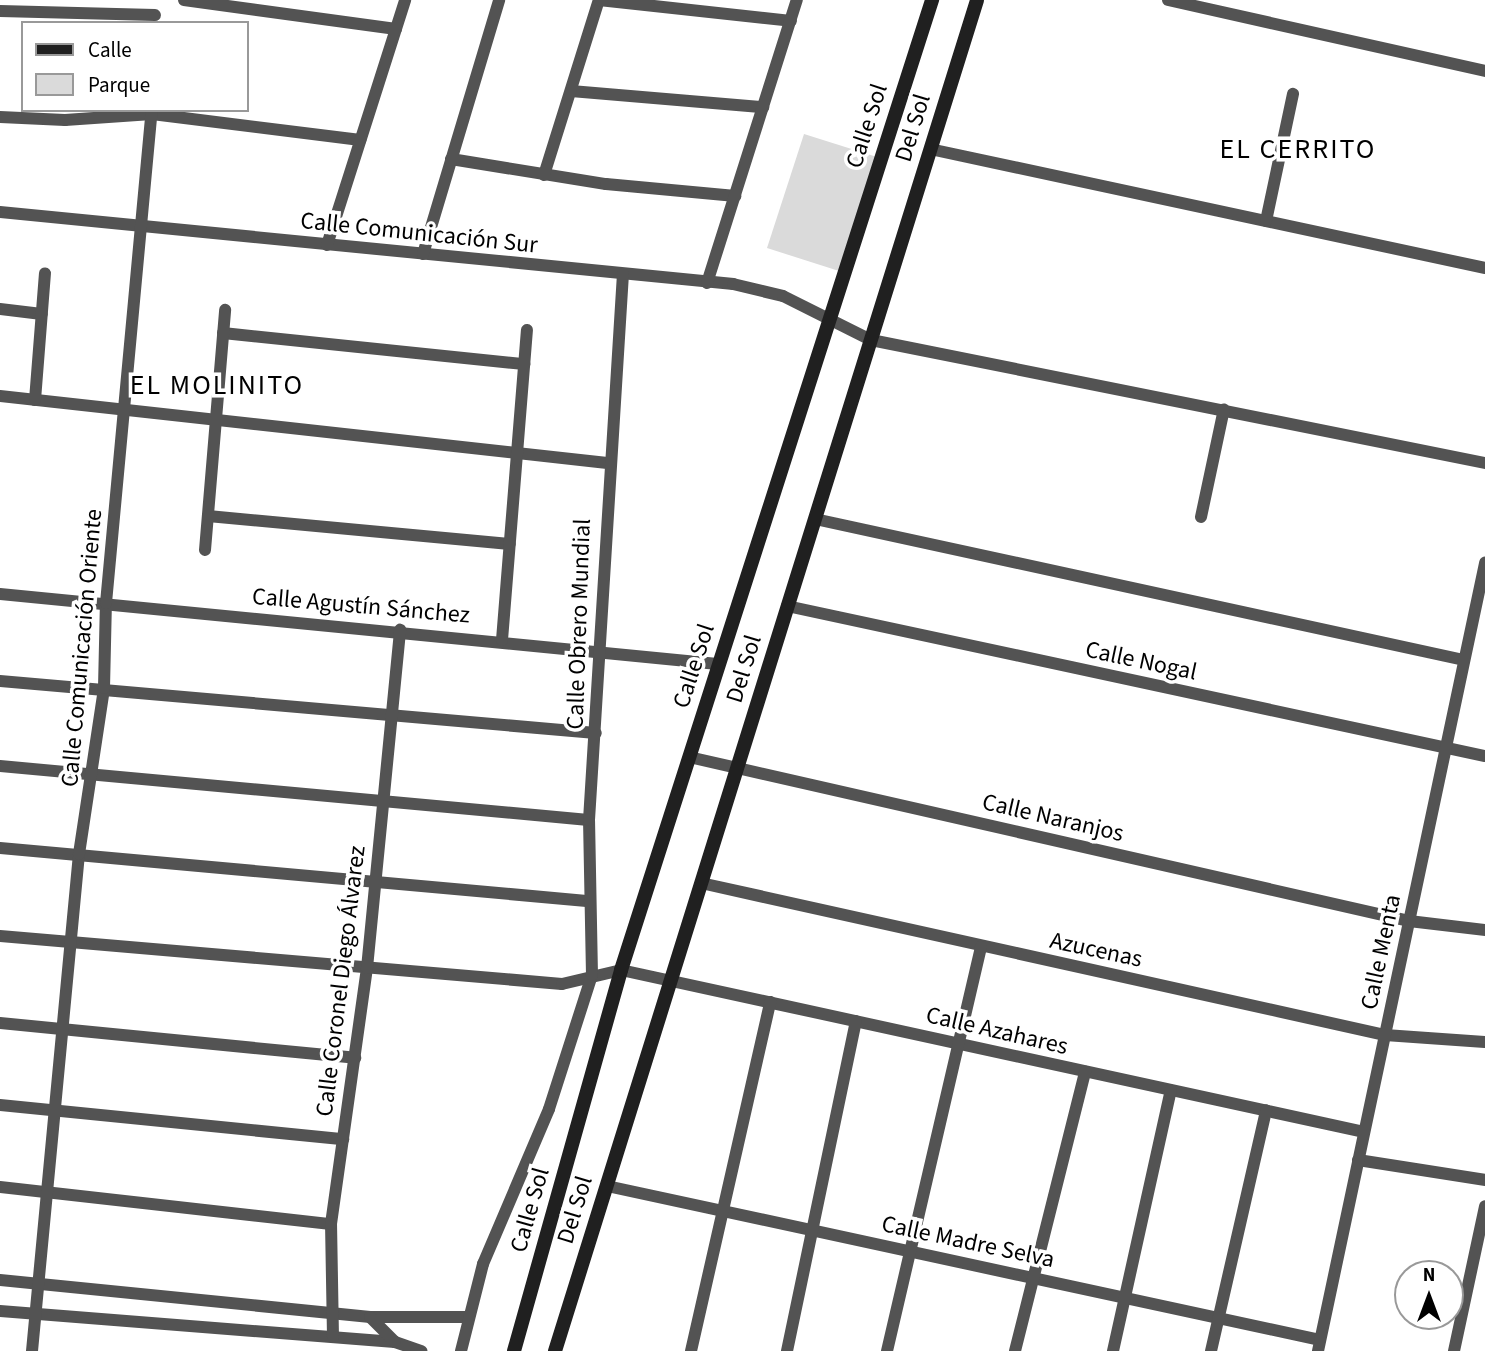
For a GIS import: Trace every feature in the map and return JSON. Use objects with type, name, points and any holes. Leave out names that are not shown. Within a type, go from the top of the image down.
[{"type":"street","points":[[0,11],[155,19],[154,0]]},
{"type":"street","points":[[184,0],[396,29]]},
{"type":"street","points":[[327,245],[405,0]]},
{"type":"street","points":[[423,254],[499,0]]},
{"type":"street","points":[[544,175],[599,0],[790,21]]},
{"type":"street","points":[[707,283],[797,0]]},
{"type":"street","name":"Calle Sol","points":[[514,1351],[621,970],[932,0]]},
{"type":"street","name":"Del Sol","points":[[555,1351],[976,0]]},
{"type":"street","points":[[1168,0],[1485,71]]},
{"type":"street","points":[[571,91],[763,107]]},
{"type":"street","points":[[1266,221],[1293,94]]},
{"type":"street","points":[[0,117],[65,120],[152,112],[360,140]]},
{"type":"street","name":"Calle Comunicación Oriente","points":[[32,1351],[79,855],[95,772],[104,688],[106,603],[152,112]]},
{"type":"street","points":[[930,149],[1485,268]]},
{"type":"street","points":[[451,159],[544,175],[735,196]]},
{"type":"street","name":"Calle Comunicación Sur","points":[[0,212],[623,274],[770,292],[827,322],[871,340],[1485,463]]},
{"type":"street","points":[[34,400],[45,273]]},
{"type":"street","name":"Calle Obrero Mundial","points":[[592,975],[587,901],[589,820],[596,733],[607,463],[623,274]]},
{"type":"street","points":[[0,309],[42,314]]},
{"type":"street","points":[[205,550],[225,310]]},
{"type":"street","points":[[502,640],[527,330]]},
{"type":"street","points":[[223,332],[524,364]]},
{"type":"street","points":[[0,396],[607,463]]},
{"type":"street","points":[[1201,517],[1224,409]]},
{"type":"street","points":[[208,516],[510,544]]},
{"type":"street","points":[[815,519],[1464,660]]},
{"type":"street","name":"Calle Menta","points":[[1319,1345],[1485,563]]},
{"type":"street","name":"Calle Agustín Sánchez","points":[[0,594],[598,649],[718,664]]},
{"type":"street","name":"Calle Nogal","points":[[787,606],[1485,756]]},
{"type":"street","name":"Calle Coronel Diego Álvarez","points":[[333,1338],[331,1224],[367,968],[400,630]]},
{"type":"street","points":[[0,681],[596,733]]},
{"type":"street","name":"Calle Naranjos","points":[[689,757],[1409,921],[1485,930]]},
{"type":"street","points":[[0,766],[384,797],[589,820]]},
{"type":"street","points":[[0,848],[587,901]]},
{"type":"street","name":"Azucenas","points":[[701,883],[1385,1035],[1485,1042]]},
{"type":"street","points":[[0,936],[562,984],[621,970]]},
{"type":"street","points":[[887,1351],[981,947]]},
{"type":"street","name":"Calle Azahares","points":[[621,970],[1364,1132]]},
{"type":"street","points":[[461,1351],[468,1317],[502,1212],[549,1110],[592,975]]},
{"type":"street","points":[[691,1351],[771,1002]]},
{"type":"street","points":[[787,1351],[856,1021]]},
{"type":"street","points":[[0,1023],[355,1058]]},
{"type":"street","points":[[1015,1351],[1085,1072]]},
{"type":"street","points":[[1113,1351],[1171,1090]]},
{"type":"street","points":[[0,1105],[343,1139]]},
{"type":"street","points":[[1211,1351],[1266,1110]]},
{"type":"street","points":[[1359,1160],[1485,1180]]},
{"type":"street","name":"Calle Madre Selva","points":[[607,1186],[1218,1318],[1319,1345]]},
{"type":"street","points":[[0,1187],[331,1224]]},
{"type":"street","points":[[1454,1351],[1485,1206]]},
{"type":"street","points":[[0,1279],[370,1317],[468,1317]]},
{"type":"street","points":[[0,1311],[395,1342],[421,1351]]},
{"type":"street","points":[[370,1317],[395,1342]]},
{"type":"green space","points":[[804,134],[877,157],[839,271],[767,248]]},
{"type":"district","name":"EL CERRITO","points":[[1298,149]]},
{"type":"district","name":"EL MOLINITO","points":[[217,385]]}]
